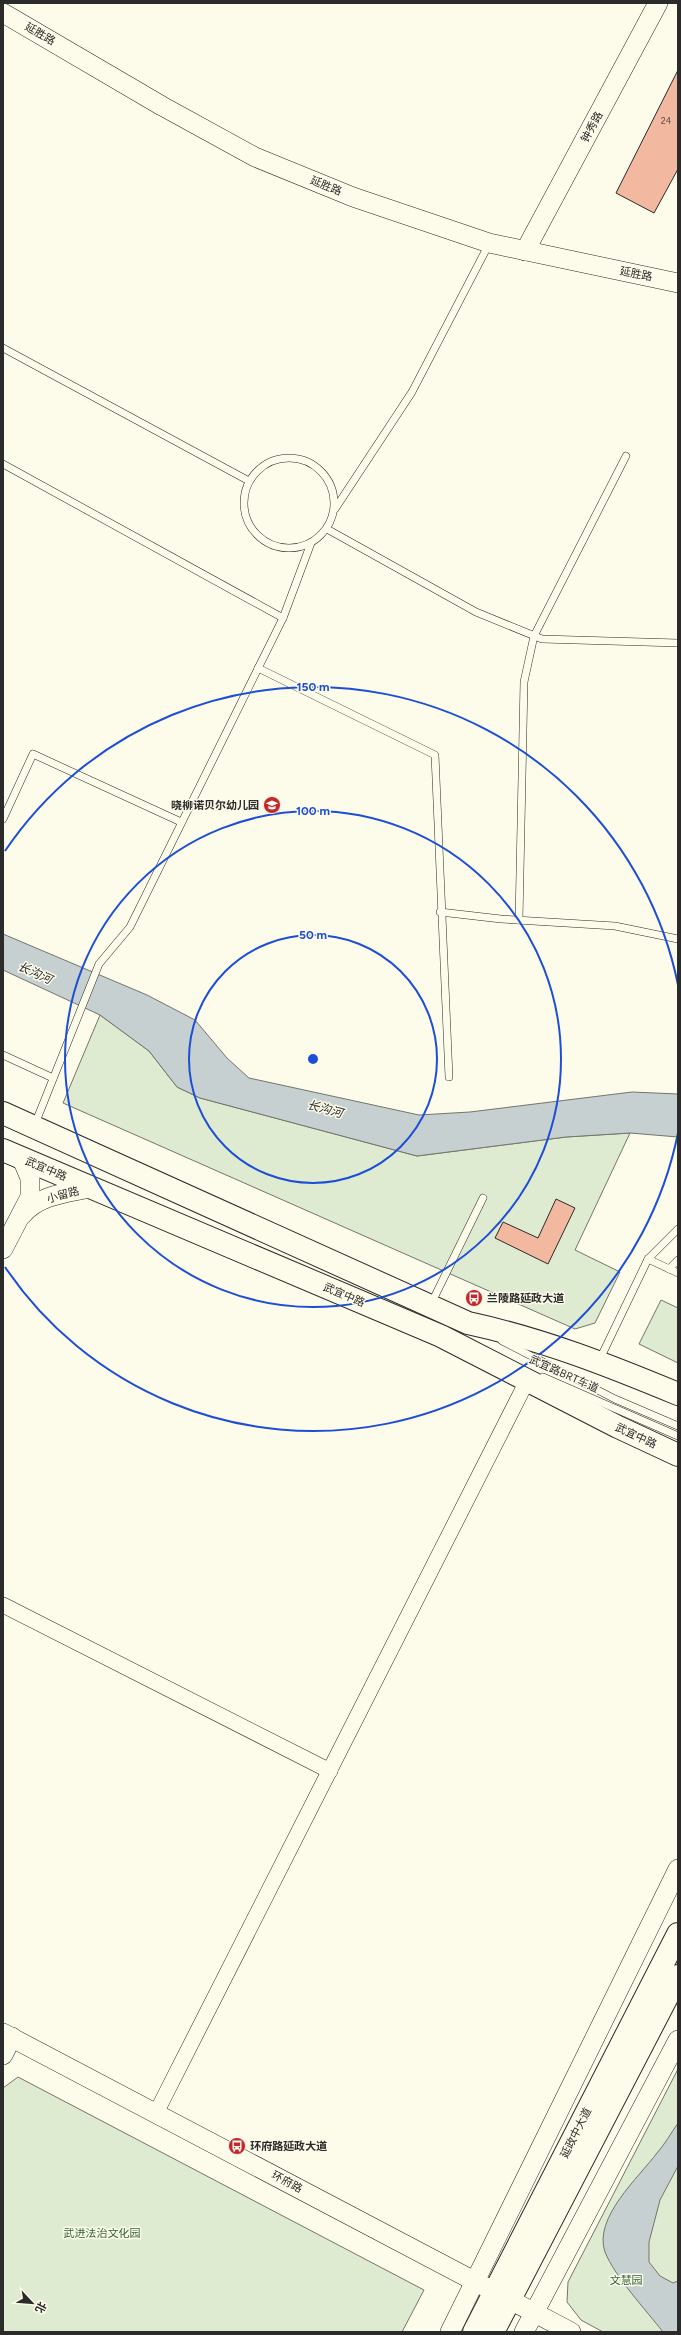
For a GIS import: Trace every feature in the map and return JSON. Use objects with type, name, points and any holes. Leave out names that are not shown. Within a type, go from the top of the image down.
[{"type":"main road","points":[[3,1113],[468,1323],[516,1333],[599,1361],[678,1394]]},
{"type":"main road","name":"武宜中路","points":[[12,1155],[441,1336],[530,1377],[618,1427],[678,1455]]},
{"type":"main road","name":"延政中大道","points":[[474,2332],[678,1934]]},
{"type":"main road","name":"延政中大道","points":[[493,2332],[494,2291],[678,1976]]},
{"type":"street","name":"钟秀路","points":[[525,251],[658,3]]},
{"type":"street","name":"延胜路","points":[[3,13],[162,106],[255,157],[353,197],[489,243],[678,283]]},
{"type":"street","name":"小留路","points":[[3,1249],[30,1197],[30,1178],[12,1155]]},
{"type":"street","name":"小留路","points":[[19,1219],[30,1206],[54,1195],[90,1188]]},
{"type":"street","points":[[156,2113],[530,1377]]},
{"type":"street","points":[[3,1605],[330,1771]]},
{"type":"street","points":[[450,2332],[494,2291],[678,1869]]},
{"type":"street","points":[[3,2055],[7,2035]]},
{"type":"street","name":"环府路","points":[[7,2035],[571,2332]]},
{"type":"street","points":[[524,2332],[678,2040]]},
{"type":"lane","points":[[334,509],[334,495],[330,482],[322,470],[304,460],[283,458],[270,462],[258,470],[249,481],[244,495],[244,510],[248,524],[257,535],[269,544],[283,548],[298,548],[311,543],[327,529],[334,509],[412,392],[489,243]]},
{"type":"lane","points":[[3,348],[249,481]]},
{"type":"lane","points":[[519,920],[524,682],[534,636],[626,456]]},
{"type":"lane","points":[[3,464],[283,618]]},
{"type":"lane","points":[[327,529],[476,612],[542,639],[678,643]]},
{"type":"lane","points":[[34,1126],[99,964],[130,927],[283,618],[311,543]]},
{"type":"lane","points":[[258,668],[435,755],[440,912],[449,1077]]},
{"type":"lane","points":[[3,819],[33,754],[181,822]]},
{"type":"lane","points":[[440,912],[519,920],[615,926],[678,939]]},
{"type":"lane","points":[[3,1055],[54,1078]]},
{"type":"lane","points":[[430,1306],[482,1198]]},
{"type":"lane","points":[[599,1361],[648,1259],[678,1228]]},
{"type":"lane","points":[[648,1259],[678,1273]]},
{"type":"lane","points":[[669,1269],[678,1260]]},
{"type":"lane","name":"武宜路BRT车道","points":[[468,1323],[615,1399],[678,1426]]},
{"type":"lane","name":"武宜路BRT车道","points":[[441,1336],[476,1347],[512,1363]]},
{"type":"lane","name":"武宜路BRT车道","points":[[530,1377],[678,1436]]},
{"type":"green space","points":[[100,1015],[149,1051],[177,1087],[200,1098],[417,1156],[566,1137],[630,1133],[575,1250],[620,1272],[595,1323],[575,1329],[63,1103]]},
{"type":"green space","points":[[661,1300],[678,1308],[678,1363],[639,1344]]},
{"type":"green space","name":"文慧园","points":[[678,2069],[678,2332],[603,2332],[581,2320],[567,2302],[568,2282]]},
{"type":"green space","name":"武进法治文化园","points":[[18,2077],[424,2290],[402,2332],[3,2332],[3,2088]]},
{"type":"water","name":"长沟河","points":[[3,934],[147,995],[195,1020],[227,1058],[249,1078],[419,1115],[470,1112],[632,1092],[678,1094],[678,1137],[630,1133],[566,1137],[417,1156],[200,1098],[177,1087],[149,1051],[100,1015],[3,970]]},
{"type":"water","points":[[678,2123],[678,2166],[660,2200],[649,2242],[649,2262],[660,2276],[673,2283],[678,2281],[678,2332],[663,2332],[616,2272],[605,2252],[603,2239],[611,2212],[629,2186],[660,2150]]},
{"type":"building","points":[[678,70],[678,169],[654,213],[616,193]]},
{"type":"building","points":[[556,1199],[575,1208],[548,1264],[495,1238],[503,1222],[538,1238]]},
{"type":"place","name":"晓柳诺贝尔幼儿园","points":[[272,805]]},
{"type":"place","name":"兰陵路延政大道","points":[[474,1298]]},
{"type":"place","name":"环府路延政大道","points":[[237,2146]]}]
